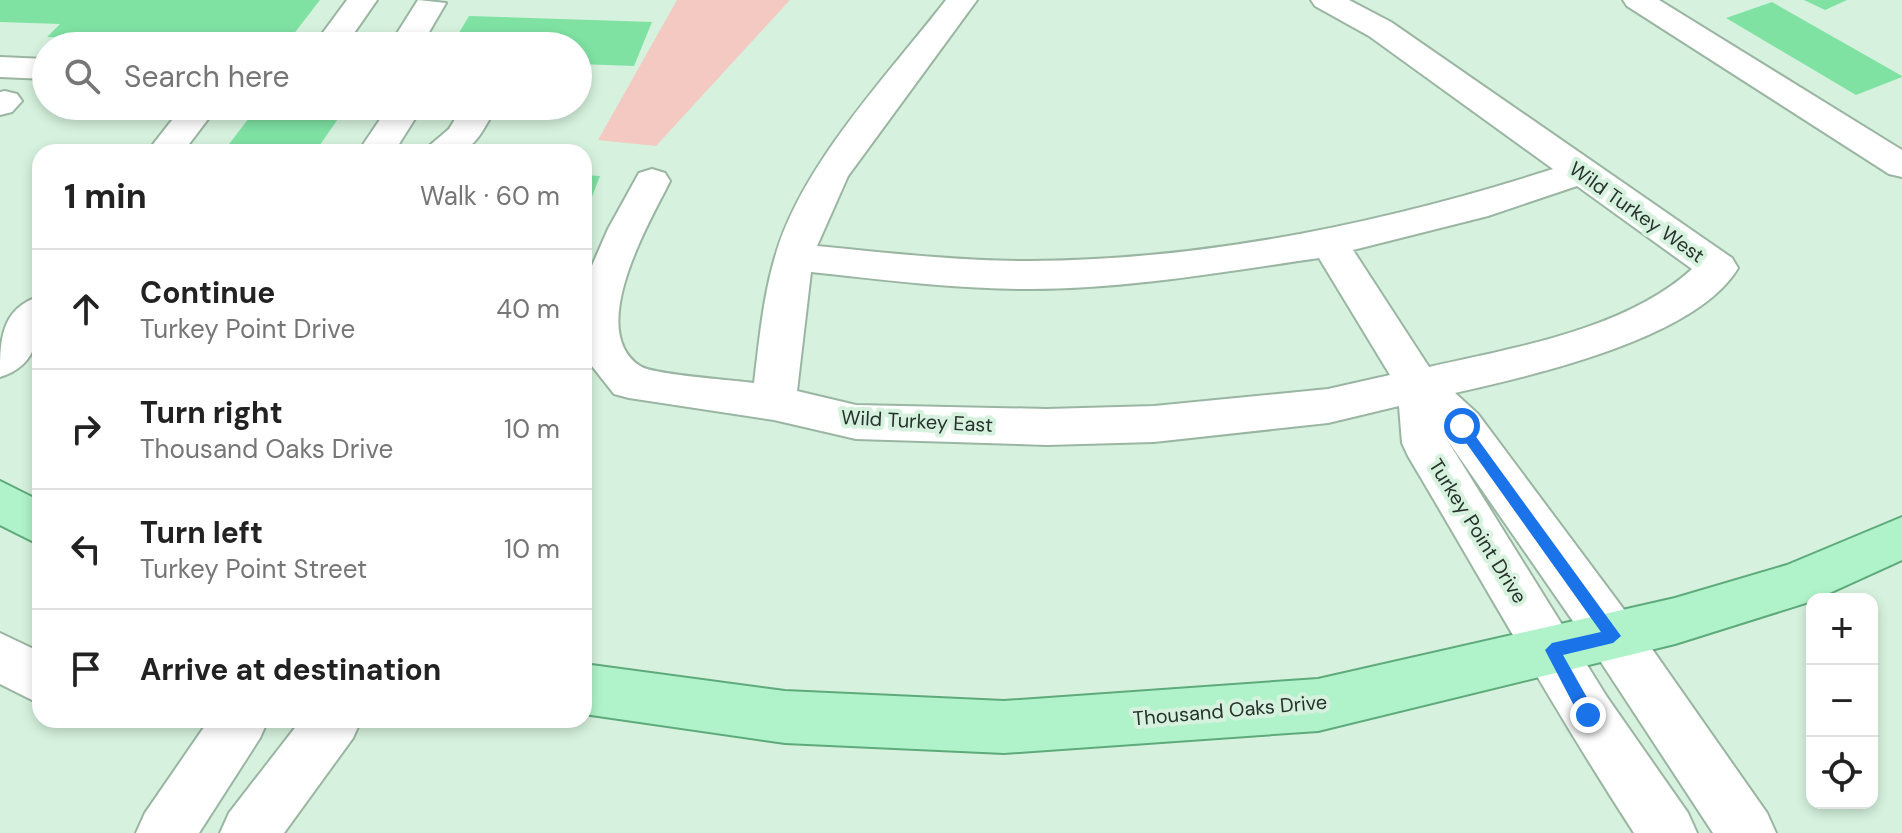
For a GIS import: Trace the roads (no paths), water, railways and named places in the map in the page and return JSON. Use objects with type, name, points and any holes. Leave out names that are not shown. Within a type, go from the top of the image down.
[{"type":"main road","points":[[0,501],[32,520]]},
{"type":"main road","name":"Thousand Oaks Drive","points":[[592,690],[785,717],[1004,727],[1318,705],[1613,636],[1795,585],[1902,538]]},
{"type":"street","points":[[339,32],[362,0]]},
{"type":"street","points":[[774,403],[779,346],[794,257],[831,173],[962,0]]},
{"type":"street","name":"Wild Turkey West","points":[[1326,0],[1380,29],[1718,268],[1685,299],[1661,314],[1490,369],[1419,387]]},
{"type":"street","points":[[1638,0],[1902,166]]},
{"type":"street","points":[[413,32],[431,3]]},
{"type":"street","points":[[0,67],[32,68]]},
{"type":"street","points":[[171,144],[190,120]]},
{"type":"street","points":[[381,144],[397,120]]},
{"type":"street","points":[[451,144],[462,136],[472,120]]},
{"type":"street","points":[[794,257],[942,272],[1032,275],[1182,263],[1329,243],[1475,207],[1581,172]]},
{"type":"street","name":"Wild Turkey East","points":[[652,181],[597,299],[599,344],[614,371],[629,382],[774,403],[856,422],[1108,425],[1154,424],[1328,406],[1419,387]]},
{"type":"street","points":[[1329,243],[1419,387],[1462,426],[1613,636],[1747,833]]},
{"type":"street","points":[[0,361],[32,321]]},
{"type":"street","name":"Turkey Point Drive","points":[[1419,387],[1424,443],[1552,650],[1588,715],[1668,833]]},
{"type":"street","points":[[0,657],[32,675]]},
{"type":"street","points":[[165,833],[236,728]]},
{"type":"street","points":[[249,833],[328,728]]}]
